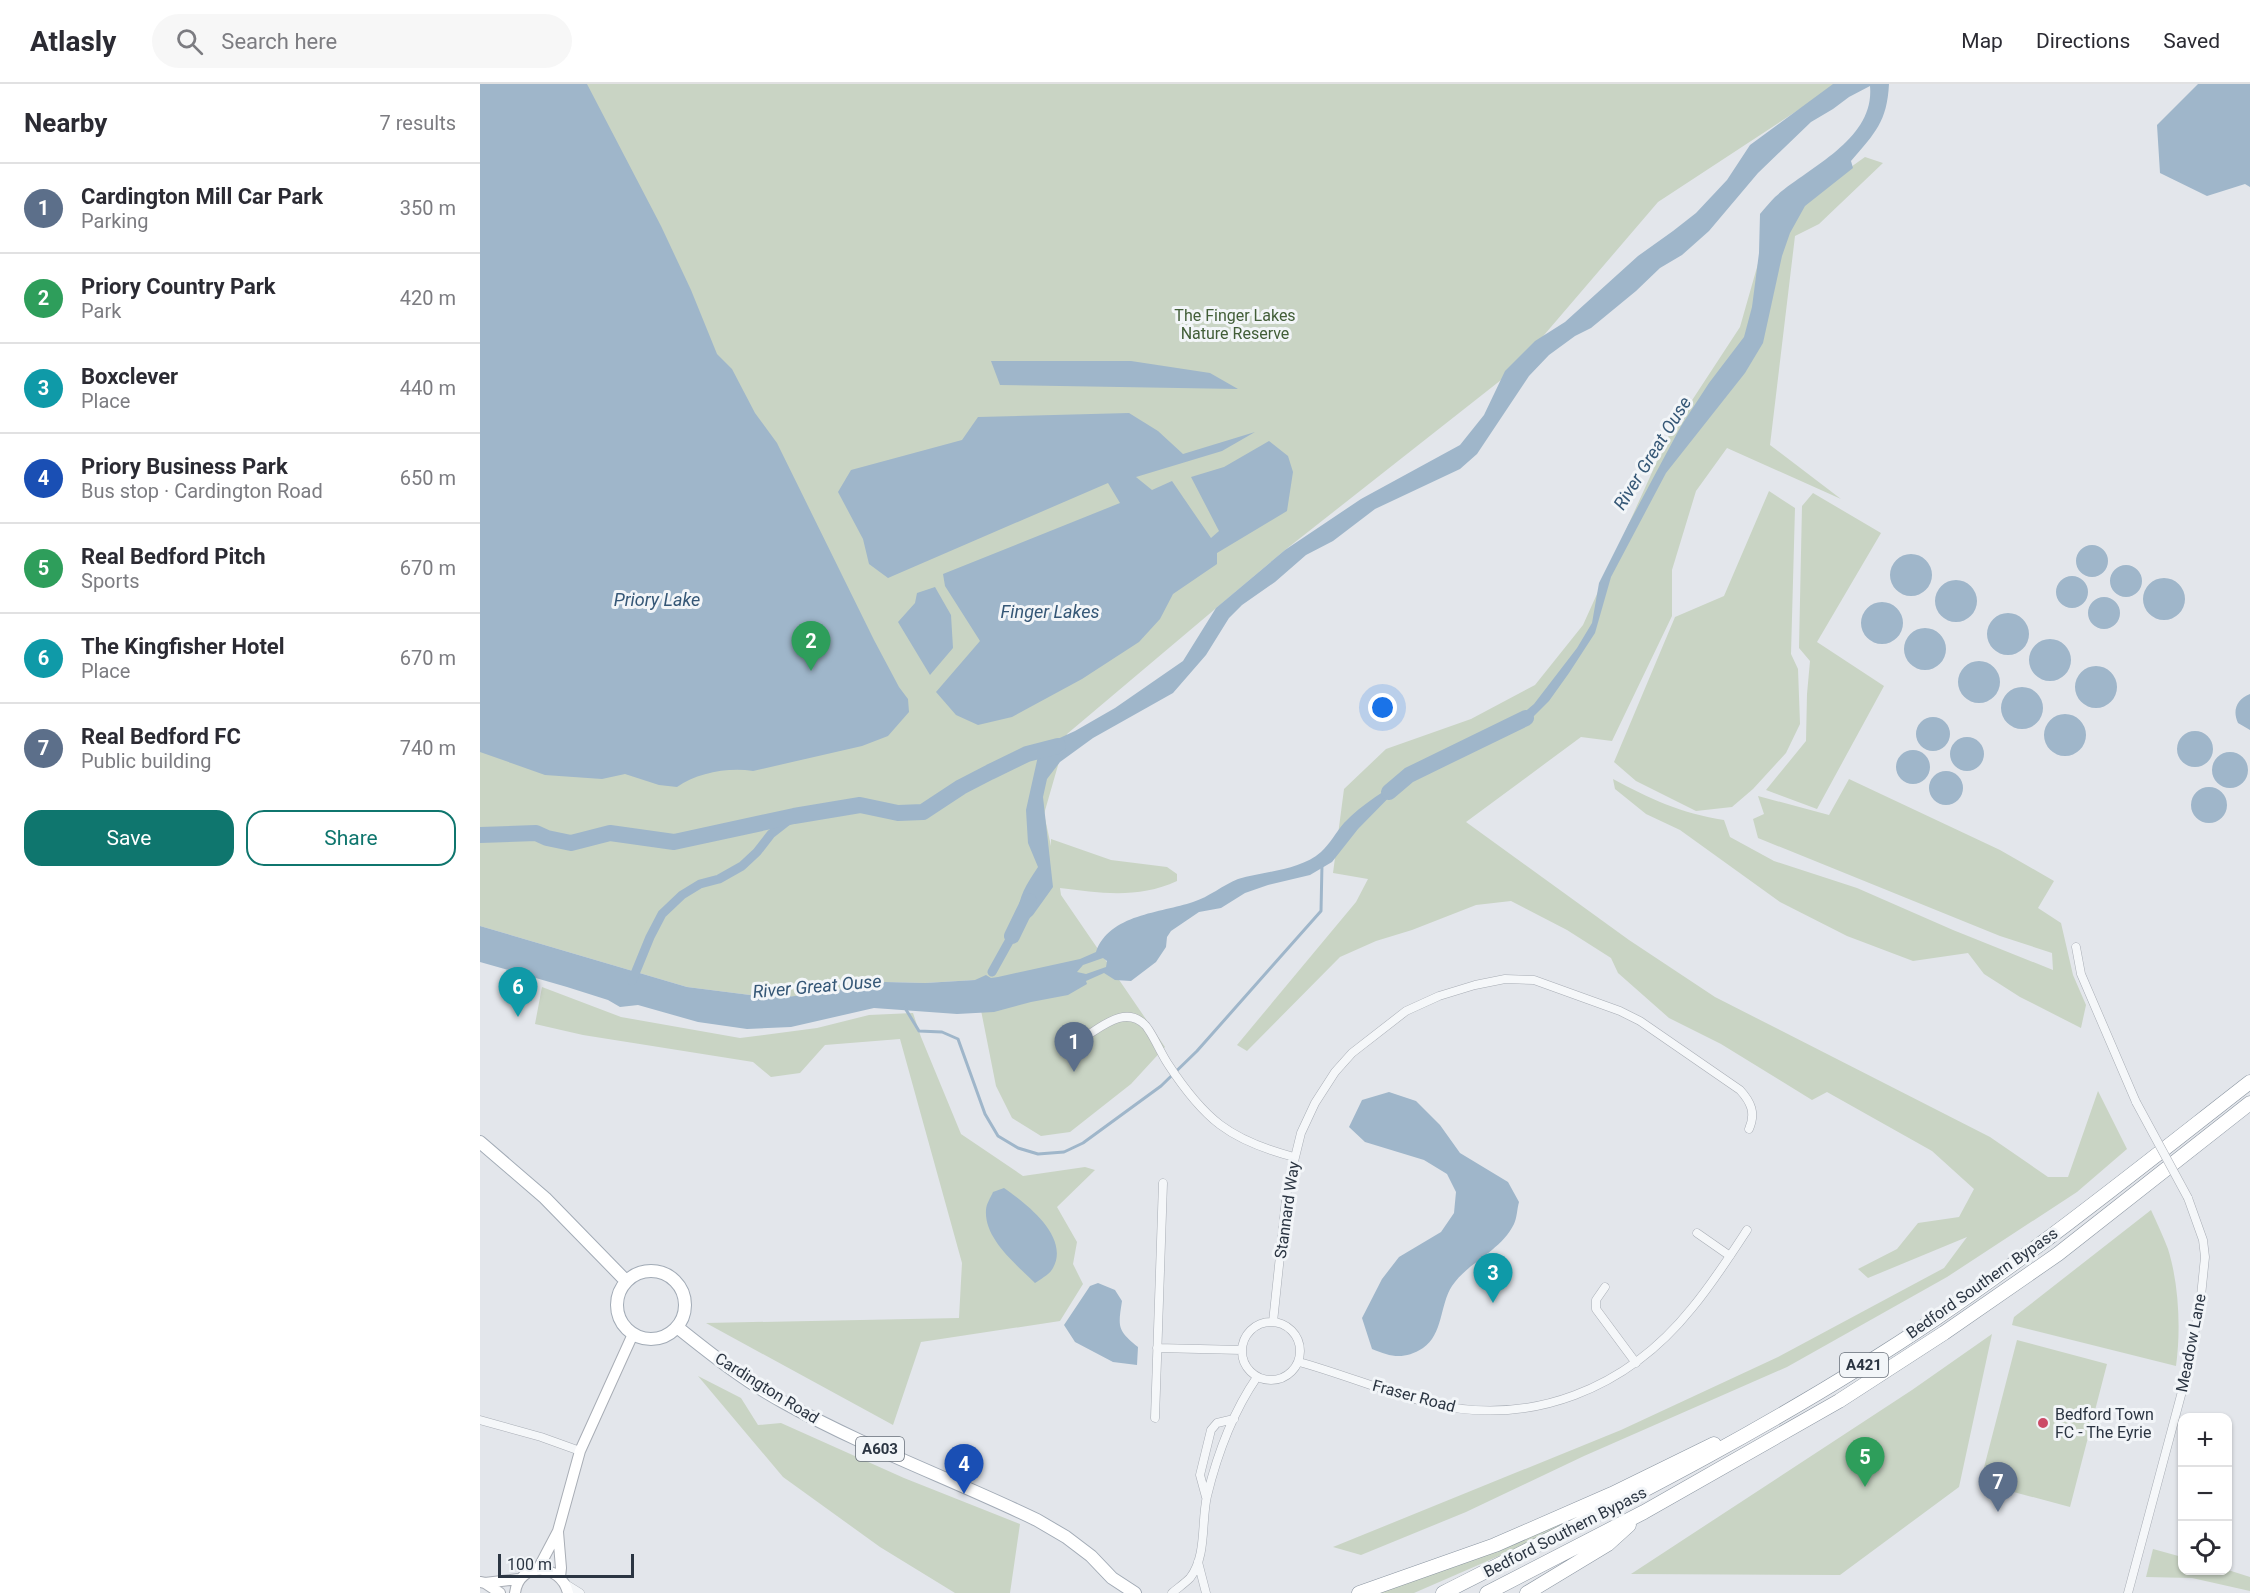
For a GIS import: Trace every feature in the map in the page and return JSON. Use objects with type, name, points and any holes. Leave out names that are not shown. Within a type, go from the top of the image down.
[{"type":"highway","name":"Bedford Southern Bypass","points":[[1443,1593],[1652,1488],[1750,1435],[1934,1319],[2046,1240],[2250,1082]]},
{"type":"highway","name":"Bedford Southern Bypass","points":[[1487,1593],[1644,1512],[1839,1401],[1944,1333],[2058,1254],[2250,1103]]},
{"type":"highway","points":[[1359,1593],[1495,1545],[1612,1494],[1714,1444],[1750,1435]]},
{"type":"highway","points":[[1527,1593],[1608,1544],[1644,1512]]},
{"type":"main road","points":[[480,1142],[544,1198],[626,1281]]},
{"type":"main road","points":[[656,1271],[671,1277],[682,1290],[685,1303],[684,1316],[677,1327],[668,1335],[656,1339],[642,1338],[623,1325],[617,1313],[618,1296],[626,1281],[640,1272],[656,1271]]},
{"type":"main road","name":"Cardington Road","points":[[677,1327],[741,1376],[784,1403],[1037,1520],[1066,1537],[1091,1556],[1112,1578],[1135,1593]]},
{"type":"main road","name":"Cardington Road","points":[[1112,1578],[1120,1593]]},
{"type":"street","name":"Meadow Lane","points":[[2076,947],[2081,974],[2136,1102],[2188,1198],[2203,1240],[2205,1257],[2201,1296],[2188,1369],[2128,1593]]},
{"type":"street","name":"Stannard Way","points":[[1273,1322],[1287,1190],[1301,1133],[1315,1103],[1335,1072],[1352,1053],[1406,1011],[1439,996],[1505,979],[1534,980],[1620,1011],[1640,1021],[1740,1090],[1749,1100],[1753,1112],[1749,1129]]},
{"type":"street","points":[[1091,1033],[1116,1018],[1135,1019],[1145,1024],[1158,1049],[1198,1106],[1228,1131],[1252,1143],[1294,1157]]},
{"type":"street","points":[[1155,1418],[1163,1183]]},
{"type":"street","name":"Fraser Road","points":[[1299,1362],[1430,1403],[1456,1408],[1497,1411],[1525,1409],[1548,1404],[1583,1392],[1613,1378],[1649,1352],[1693,1308],[1747,1230]]},
{"type":"street","points":[[1697,1233],[1730,1256]]},
{"type":"street","points":[[1605,1287],[1596,1300],[1596,1309],[1636,1363]]},
{"type":"street","points":[[1273,1322],[1284,1325],[1294,1332],[1301,1352],[1294,1370],[1285,1377],[1267,1380],[1257,1377],[1248,1369],[1242,1350],[1245,1339],[1252,1329],[1261,1324],[1273,1322]]},
{"type":"street","points":[[538,1569],[558,1531],[580,1451],[633,1334]]},
{"type":"street","points":[[1157,1347],[1242,1350]]},
{"type":"street","points":[[1172,1593],[1190,1577],[1198,1562],[1206,1498],[1234,1419],[1257,1377]]},
{"type":"street","points":[[1206,1498],[1200,1475],[1211,1430],[1217,1423],[1234,1419]]},
{"type":"street","points":[[480,1420],[541,1437],[580,1451]]},
{"type":"street","points":[[558,1531],[564,1584]]},
{"type":"street","points":[[1198,1562],[1206,1593]]},
{"type":"street","points":[[515,1593],[519,1580],[527,1573],[538,1569],[550,1571],[564,1584],[580,1593]]},
{"type":"street","points":[[483,1583],[519,1580]]},
{"type":"street","points":[[483,1583],[500,1593]]},
{"type":"green space","name":"The Finger Lakes Nature Reserve","points":[[480,84],[1838,84],[1658,202],[1515,369],[1285,550],[1067,734],[1044,814],[1051,846],[1051,839],[1111,860],[1167,867],[1177,874],[1177,881],[1148,890],[1119,893],[1060,888],[1061,895],[1165,1047],[1131,1084],[1070,1132],[1041,1136],[1012,1118],[996,1086],[975,980],[925,983],[885,982],[787,997],[758,996],[687,987],[480,926]]},
{"type":"green space","points":[[1865,157],[1883,163],[1819,224],[1795,236],[1770,445],[1841,499],[1727,448],[1696,491],[1672,570],[1672,616],[1612,741],[1581,737],[1466,822],[1629,940],[1715,997],[1990,1137],[2048,1177],[2068,1177],[2098,1091],[2127,1149],[2077,1192],[1947,1277],[1787,1367],[1584,1456],[1466,1512],[1361,1555],[1333,1547],[1621,1430],[1778,1357],[1944,1268],[1967,1237],[1868,1278],[1858,1269],[1897,1249],[1918,1223],[1959,1217],[1974,1189],[1932,1151],[1827,1092],[1812,1100],[1721,1044],[1669,1018],[1618,973],[1611,958],[1567,930],[1511,901],[1476,905],[1412,930],[1376,941],[1340,957],[1247,1051],[1237,1045],[1356,902],[1368,879],[1333,873],[1344,789],[1386,749],[1471,719],[1535,685],[1583,625],[1668,437],[1740,327],[1769,225]]},
{"type":"green space","points":[[1769,491],[1795,508],[1791,654],[1798,669],[1800,724],[1786,753],[1753,789],[1732,807],[1696,811],[1636,781],[1614,762],[1675,617],[1724,596]]},
{"type":"green space","points":[[1813,493],[1881,533],[1817,642],[1884,686],[1817,809],[1766,790],[1806,741],[1810,661],[1799,648],[1802,506]]},
{"type":"green space","points":[[1613,779],[1666,804],[1694,814],[1724,820],[1730,837],[1774,861],[1857,888],[2053,970],[2052,953],[2000,936],[1758,838],[1753,819],[1764,814],[1758,796],[1829,815],[1849,779],[2000,850],[2054,881],[2038,908],[2061,923],[2073,975],[2086,1005],[2081,1028],[2020,997],[1984,974],[1968,953],[1913,961],[1847,936],[1780,902],[1680,830],[1646,814],[1615,789]]},
{"type":"green space","points":[[542,987],[621,1017],[740,1038],[817,1028],[869,1015],[913,1013],[961,1134],[1023,1176],[1085,1167],[1095,1170],[1057,1207],[1077,1242],[1073,1264],[1083,1284],[1060,1321],[921,1342],[893,1425],[706,1323],[959,1318],[962,1263],[900,1039],[825,1045],[800,1073],[771,1077],[753,1062],[583,1035],[535,1024]]},
{"type":"green space","points":[[2151,1210],[2168,1249],[2175,1277],[2179,1322],[2176,1366],[2012,1325],[2014,1317]]},
{"type":"green space","points":[[1992,1334],[1959,1487],[1840,1575],[1631,1574],[1912,1390]]},
{"type":"green space","name":"Bedford Town FC - The Eyrie","points":[[2017,1340],[2107,1364],[2070,1507],[1980,1483]]},
{"type":"green space","points":[[698,1376],[741,1398],[758,1425],[781,1423],[904,1478],[1020,1524],[1010,1593],[955,1593],[880,1547],[783,1477]]},
{"type":"green space","points":[[1573,1518],[1575,1523],[1414,1593],[1377,1593]]},
{"type":"green space","points":[[2153,1549],[2178,1556],[2178,1575],[2232,1575],[2232,1571],[2250,1577],[2250,1591],[2192,1578],[2146,1577]]},
{"type":"water","name":"Priory Lake","points":[[480,84],[587,84],[661,226],[691,290],[717,354],[732,369],[755,413],[777,443],[874,640],[899,687],[908,699],[909,712],[888,736],[862,746],[753,771],[713,772],[677,787],[659,785],[625,774],[602,779],[545,775],[480,752]]},
{"type":"water","points":[[1833,84],[1889,84],[1886,108],[1882,118],[1873,134],[1851,161],[1853,168],[1805,206],[1790,233],[1782,256],[1763,343],[1745,373],[1666,473],[1611,577],[1595,633],[1549,701],[1525,725],[1469,747],[1507,727],[1534,704],[1577,648],[1592,623],[1599,583],[1681,426],[1709,383],[1744,337],[1752,307],[1759,253],[1760,214],[1775,197],[1821,163],[1851,137],[1862,122],[1869,105],[1870,86],[1811,122],[1758,173],[1709,231],[1682,255],[1660,268],[1591,328],[1575,336],[1549,355],[1529,376],[1477,454],[1460,469],[1375,509],[1333,541],[1306,555],[1275,582],[1242,605],[1229,618],[1206,655],[1173,693],[1093,738],[1060,762],[1047,779],[1043,797],[1053,887],[1033,915],[1024,923],[1018,920],[1021,898],[1038,867],[1028,843],[1026,810],[1040,747],[1075,731],[1115,708],[1183,661],[1216,608],[1285,550],[1361,499],[1460,445],[1484,415],[1505,371],[1535,341],[1565,322],[1638,256],[1696,213],[1727,180],[1750,145]]},
{"type":"water","points":[[2198,84],[2250,84],[2250,187],[2245,184],[2207,196],[2160,173],[2157,125]]},
{"type":"water","points":[[991,361],[1131,361],[1210,373],[1238,389],[1000,385]]},
{"type":"water","name":"Finger Lakes","points":[[1129,413],[1158,431],[1183,454],[1255,432],[1222,451],[1136,477],[1152,490],[1172,481],[1211,538],[1219,531],[1191,477],[1224,467],[1269,441],[1288,456],[1293,472],[1287,511],[1217,553],[1217,564],[1173,594],[1160,619],[1139,642],[1082,679],[1012,717],[978,725],[956,715],[936,692],[980,641],[945,586],[943,574],[1120,503],[1108,483],[888,578],[869,564],[863,539],[838,492],[851,470],[962,440],[978,417]]},
{"type":"water","points":[[2092,545],[2103,550],[2108,561],[2103,572],[2092,577],[2081,572],[2076,561],[2081,550]]},
{"type":"water","points":[[1911,554],[1926,560],[1932,575],[1926,590],[1911,596],[1896,590],[1890,575],[1896,560]]},
{"type":"water","points":[[2126,565],[2137,570],[2142,581],[2137,592],[2126,597],[2115,592],[2110,581],[2115,570]]},
{"type":"water","points":[[2072,576],[2083,581],[2088,592],[2083,603],[2072,608],[2061,603],[2056,592],[2061,581]]},
{"type":"water","points":[[2164,578],[2179,584],[2185,599],[2179,614],[2164,620],[2149,614],[2143,599],[2149,584]]},
{"type":"water","points":[[1956,580],[1971,586],[1977,601],[1971,616],[1956,622],[1941,616],[1935,601],[1941,586]]},
{"type":"water","name":"Finger Lakes","points":[[935,587],[951,615],[953,648],[930,675],[898,622],[915,603],[917,593]]},
{"type":"water","points":[[2104,597],[2115,602],[2120,613],[2115,624],[2104,629],[2093,624],[2088,613],[2093,602]]},
{"type":"water","points":[[1882,602],[1897,608],[1903,623],[1897,638],[1882,644],[1867,638],[1861,623],[1867,608]]},
{"type":"water","points":[[2008,613],[2023,619],[2029,634],[2023,649],[2008,655],[1993,649],[1987,634],[1993,619]]},
{"type":"water","points":[[1925,628],[1940,634],[1946,649],[1940,664],[1925,670],[1910,664],[1904,649],[1910,634]]},
{"type":"water","points":[[2050,639],[2065,645],[2071,660],[2065,675],[2050,681],[2035,675],[2029,660],[2035,645]]},
{"type":"water","points":[[1979,661],[1987,662],[1994,667],[1999,674],[1999,690],[1994,697],[1987,702],[1979,703],[1971,702],[1964,697],[1959,690],[1958,682],[1959,674],[1964,667],[1971,662]]},
{"type":"water","points":[[2096,666],[2111,672],[2117,687],[2111,702],[2096,708],[2081,702],[2075,687],[2081,672]]},
{"type":"water","points":[[2022,687],[2037,693],[2043,708],[2037,723],[2022,729],[2007,723],[2001,708],[2007,693]]},
{"type":"water","points":[[2250,694],[2250,730],[2238,723],[2236,709],[2239,702]]},
{"type":"water","points":[[2065,714],[2080,720],[2086,735],[2080,750],[2065,756],[2050,750],[2044,735],[2050,720]]},
{"type":"water","points":[[1933,717],[1945,722],[1950,734],[1945,746],[1933,751],[1921,746],[1916,734],[1921,722]]},
{"type":"water","points":[[2195,731],[2208,736],[2213,749],[2208,762],[2195,767],[2182,762],[2177,749],[2182,736]]},
{"type":"water","points":[[1967,737],[1979,742],[1984,754],[1979,766],[1967,771],[1955,766],[1950,754],[1955,742]]},
{"type":"water","points":[[1913,750],[1925,755],[1930,767],[1925,779],[1913,784],[1901,779],[1896,767],[1901,755]]},
{"type":"water","points":[[2230,752],[2243,757],[2248,770],[2243,783],[2230,788],[2217,783],[2212,770],[2217,757]]},
{"type":"water","points":[[1946,771],[1958,776],[1963,788],[1958,800],[1946,805],[1934,800],[1929,788],[1934,776]]},
{"type":"water","points":[[1411,775],[1358,829],[1332,862],[1310,875],[1268,885],[1245,893],[1221,908],[1199,912],[1171,931],[1167,937],[1166,947],[1156,962],[1131,981],[1115,980],[1104,973],[1086,981],[1087,984],[1068,995],[994,1012],[957,1014],[874,1008],[791,1027],[747,1029],[698,1022],[638,1005],[620,1007],[608,1000],[480,962],[480,926],[687,987],[758,996],[786,997],[885,982],[925,983],[975,980],[986,975],[991,978],[998,977],[1080,959],[1096,952],[1103,939],[1124,922],[1199,900],[1238,879],[1303,863],[1321,852],[1344,823],[1359,809]],"holes":[[[1103,958],[1107,961],[1106,967],[1086,974],[1077,972],[1083,965]]]},
{"type":"water","points":[[2209,787],[2222,792],[2227,805],[2222,818],[2209,823],[2196,818],[2191,805],[2196,792]]},
{"type":"water","points":[[1389,1092],[1416,1101],[1440,1125],[1460,1153],[1508,1182],[1519,1202],[1515,1222],[1501,1242],[1467,1270],[1452,1286],[1438,1327],[1429,1342],[1416,1352],[1404,1356],[1385,1354],[1372,1349],[1362,1318],[1382,1279],[1399,1257],[1441,1232],[1454,1213],[1456,1192],[1447,1174],[1424,1160],[1365,1142],[1349,1127],[1362,1100]]},
{"type":"water","points":[[1004,1188],[1044,1222],[1056,1245],[1057,1256],[1053,1268],[1035,1283],[1003,1250],[990,1231],[986,1208],[993,1192]]},
{"type":"water","points":[[1098,1283],[1115,1290],[1122,1301],[1121,1327],[1126,1336],[1138,1347],[1137,1365],[1113,1362],[1075,1342],[1064,1325],[1090,1286]]},
{"type":"waterway","name":"River Great Ouse","points":[[1389,792],[1409,775],[1526,718]]},
{"type":"waterway","points":[[480,835],[536,833],[571,843],[610,833],[674,842],[794,816],[860,805],[898,813],[923,812],[961,787],[990,772],[1027,754],[1058,746]]},
{"type":"waterway","points":[[632,981],[662,914],[682,895],[700,884],[719,879],[742,866],[771,834],[794,816]]},
{"type":"waterway","points":[[905,1008],[919,1031],[942,1032],[958,1039],[985,1114],[998,1136],[1018,1148],[1038,1154],[1064,1152],[1083,1143],[1161,1086],[1197,1051],[1321,911],[1322,864]]},
{"type":"waterway","points":[[1012,936],[1029,901]]},
{"type":"waterway","points":[[992,972],[1012,936]]},
{"type":"place","name":"Priory Country Park","points":[[811,671]]},
{"type":"place","name":"The Kingfisher Hotel","points":[[518,1017]]},
{"type":"place","name":"Cardington Mill Car Park","points":[[1074,1072]]},
{"type":"place","name":"Boxclever","points":[[1493,1303]]},
{"type":"place","name":"Bedford Town FC - The Eyrie","points":[[2043,1423]]},
{"type":"place","name":"Real Bedford Pitch","points":[[1865,1487]]},
{"type":"place","name":"Priory Business Park","points":[[964,1494]]},
{"type":"place","name":"Real Bedford FC","points":[[1998,1512]]}]
